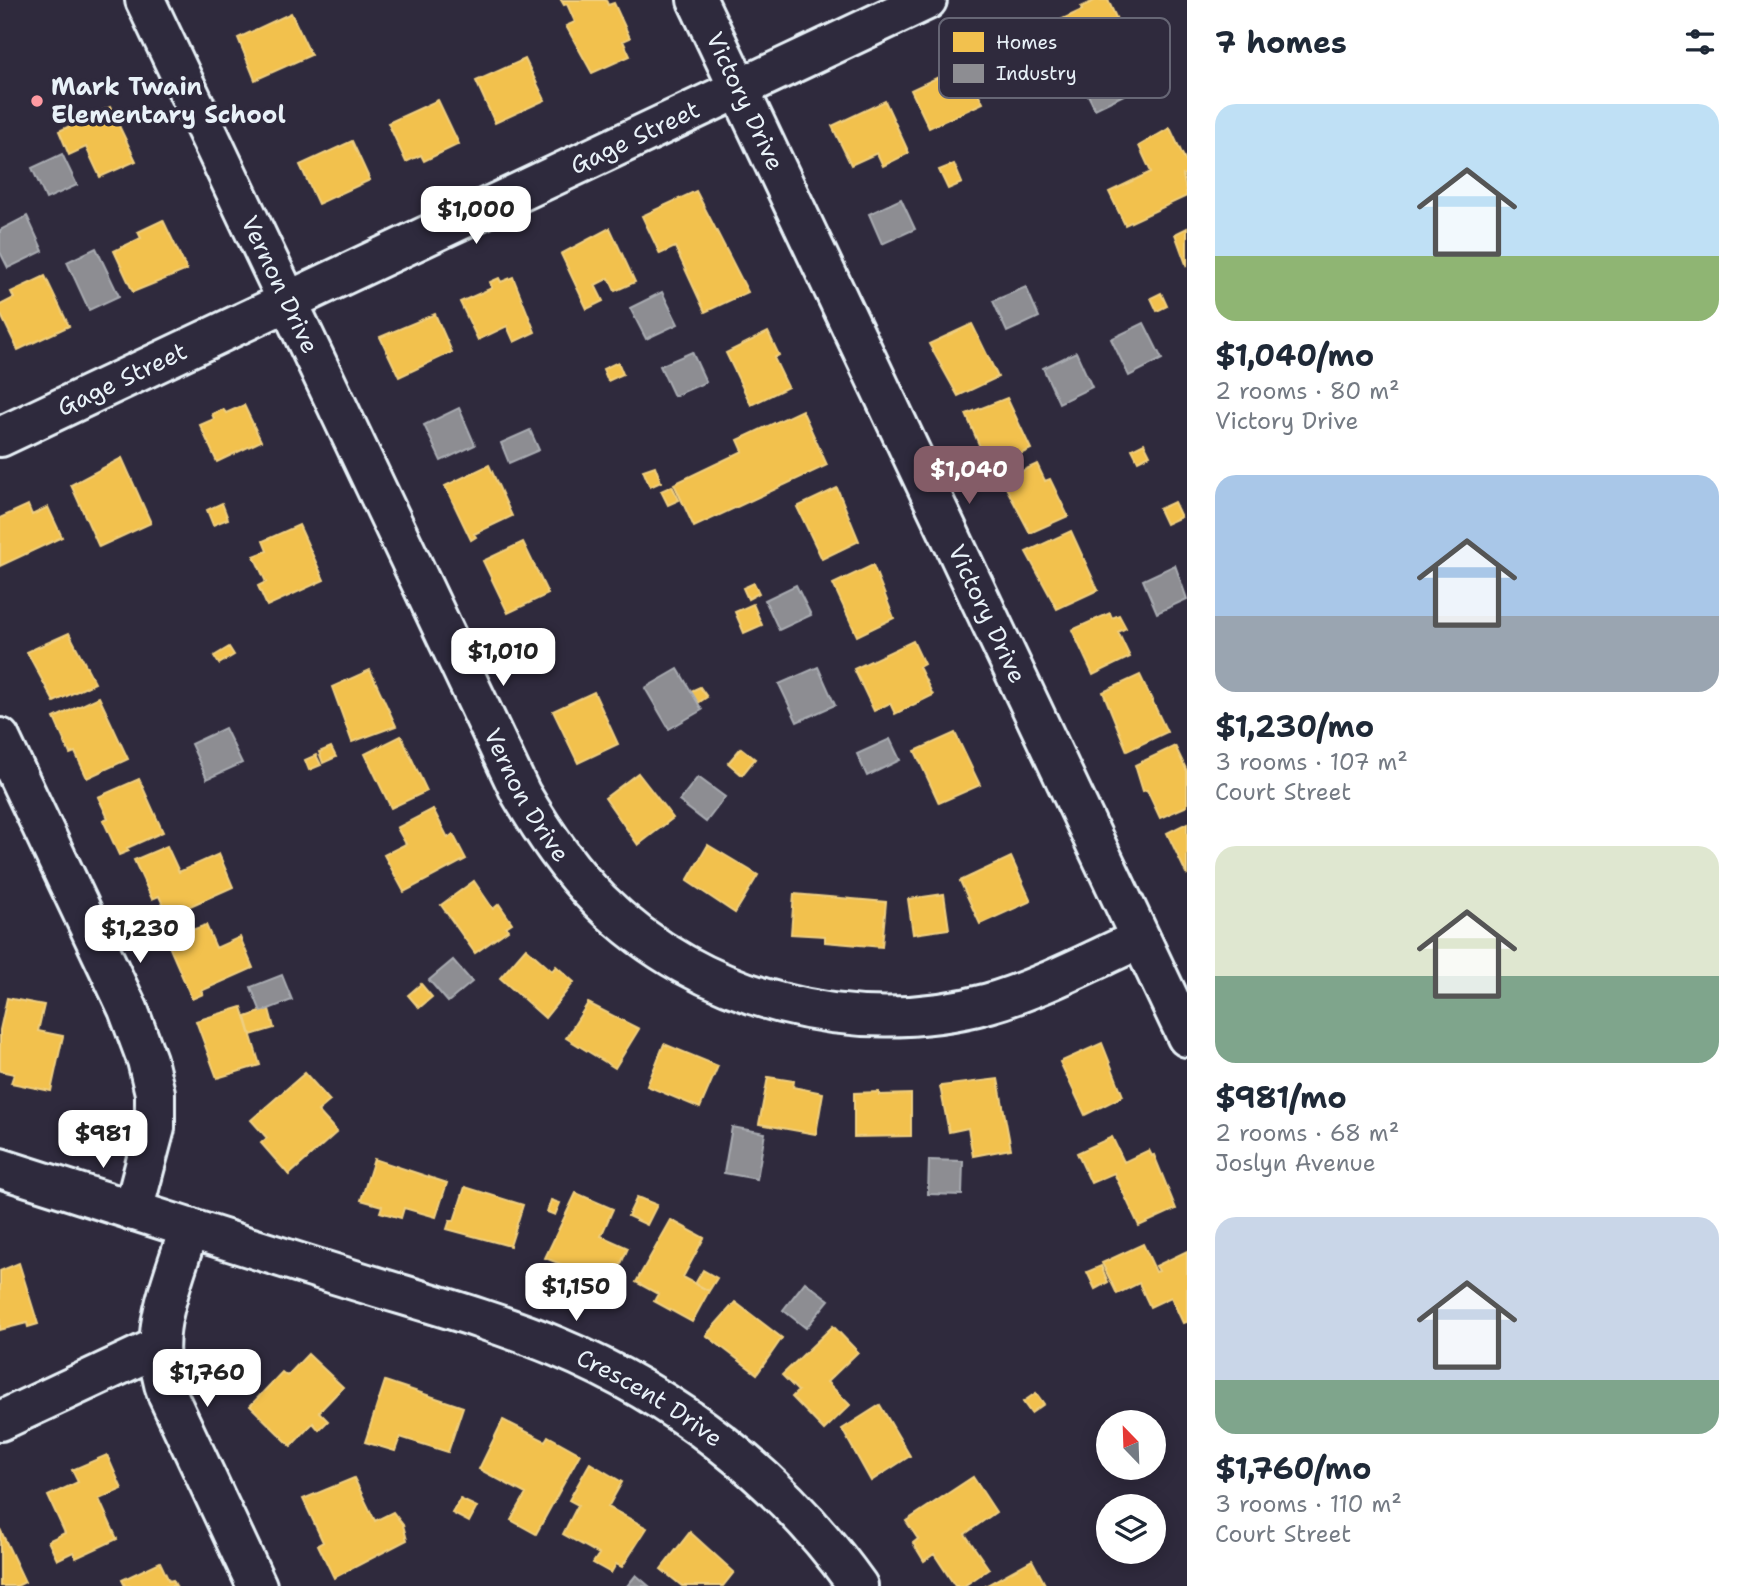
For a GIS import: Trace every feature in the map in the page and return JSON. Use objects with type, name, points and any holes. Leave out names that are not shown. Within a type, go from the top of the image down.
[{"type":"street","name":"Vernon Drive","points":[[145,0],[521,794],[574,873],[601,902],[643,937],[699,972],[759,997],[803,1009],[884,1017],[943,1012],[988,1003],[1048,981],[1140,939]]},
{"type":"street","name":"Victory Drive","points":[[697,0],[1187,1037]]},
{"type":"street","name":"Gage Street","points":[[0,437],[927,0]]},
{"type":"street","points":[[0,738],[128,1009],[147,1060],[155,1093],[155,1128],[133,1210]]},
{"type":"street","name":"Crescent Drive","points":[[0,1168],[510,1330],[553,1345],[616,1375],[706,1431],[760,1475],[815,1532],[858,1586]]},
{"type":"street","points":[[189,1228],[159,1329],[156,1348],[158,1366],[168,1396],[257,1586]]},
{"type":"street","points":[[0,1421],[156,1348]]},
{"type":"building: Homes","points":[[561,0],[606,0],[608,5],[614,3],[630,38],[623,41],[630,56],[592,73],[566,26],[575,22],[567,4],[564,5]]},
{"type":"building: Homes","points":[[1096,0],[1108,0],[1116,18],[1065,18],[1082,10],[1081,7]]},
{"type":"building: Homes","points":[[291,13],[311,55],[255,80],[238,38]]},
{"type":"building: Homes","points":[[525,59],[545,100],[495,123],[476,81]]},
{"type":"building: Homes","points":[[939,77],[939,98],[980,98],[983,103],[929,128],[911,90]]},
{"type":"building: Homes","points":[[438,100],[459,144],[424,161],[421,155],[406,162],[388,123]]},
{"type":"building: Homes","points":[[885,101],[909,153],[883,166],[877,153],[851,165],[832,126]]},
{"type":"building: Homes","points":[[110,107],[136,161],[100,177],[86,147],[69,155],[59,131]]},
{"type":"building: Homes","points":[[1170,128],[1187,164],[1187,174],[1183,175],[1187,196],[1125,225],[1109,192],[1151,172],[1139,146]]},
{"type":"building: Homes","points":[[352,141],[370,180],[318,204],[300,165]]},
{"type":"building: Homes","points":[[954,164],[962,183],[948,189],[939,170]]},
{"type":"building: Homes","points":[[696,191],[748,292],[705,312],[675,247],[660,254],[642,216]]},
{"type":"building: Homes","points":[[163,220],[187,270],[133,292],[114,251],[141,238],[138,232]]},
{"type":"building: Homes","points":[[610,228],[635,282],[615,291],[609,278],[595,285],[603,301],[587,309],[561,254]]},
{"type":"building: Homes","points":[[1187,228],[1187,267],[1175,234]]},
{"type":"building: Homes","points":[[45,276],[69,326],[18,350],[0,313],[0,305],[14,298],[11,292]]},
{"type":"building: Homes","points":[[513,277],[535,332],[514,342],[507,326],[478,340],[460,302],[492,288],[490,282],[499,278],[501,282]]},
{"type":"building: Homes","points":[[1161,293],[1167,306],[1157,311],[1151,298]]},
{"type":"building: Homes","points":[[435,314],[452,352],[399,377],[380,337]]},
{"type":"building: Homes","points":[[972,324],[998,377],[958,396],[929,344]]},
{"type":"building: Homes","points":[[768,332],[779,355],[774,358],[788,387],[751,405],[726,353]]},
{"type":"building: Homes","points":[[618,362],[623,374],[608,381],[603,369]]},
{"type":"building: Homes","points":[[1007,398],[1031,449],[999,464],[1001,468],[991,473],[966,414]]},
{"type":"building: Homes","points":[[244,405],[261,441],[217,462],[200,425],[214,419],[212,414],[223,409],[226,413]]},
{"type":"building: Homes","points":[[802,410],[827,465],[694,527],[674,484],[743,451],[738,440]]},
{"type":"building: Homes","points":[[1144,443],[1150,455],[1138,461],[1132,449]]},
{"type":"building: Homes","points":[[122,458],[151,523],[99,547],[71,485]]},
{"type":"building: Homes","points":[[1037,464],[1045,481],[1050,479],[1068,516],[1030,533],[1002,480]]},
{"type":"building: Homes","points":[[489,465],[512,516],[474,534],[476,537],[471,540],[445,486]]},
{"type":"building: Homes","points":[[655,466],[661,482],[650,487],[643,470]]},
{"type":"building: Homes","points":[[672,486],[679,500],[668,505],[661,491]]},
{"type":"building: Homes","points":[[837,488],[859,541],[822,559],[797,507]]},
{"type":"building: Homes","points":[[1174,502],[1181,517],[1166,524],[1159,509]]},
{"type":"building: Homes","points":[[222,503],[228,519],[213,525],[207,510]]},
{"type":"building: Homes","points":[[28,505],[32,515],[48,507],[62,537],[0,566],[0,518]]},
{"type":"building: Homes","points":[[299,525],[324,580],[267,606],[258,586],[266,582],[254,556],[267,551],[263,541]]},
{"type":"building: Homes","points":[[1071,531],[1098,590],[1057,609],[1026,552]]},
{"type":"building: Homes","points":[[523,542],[548,594],[508,613],[483,561]]},
{"type":"building: Homes","points":[[873,565],[894,618],[857,636],[833,584]]},
{"type":"building: Homes","points":[[754,583],[759,593],[748,599],[743,588]]},
{"type":"building: Homes","points":[[753,604],[762,625],[744,633],[735,612]]},
{"type":"building: Homes","points":[[1110,613],[1112,618],[1119,615],[1126,628],[1118,632],[1130,657],[1093,675],[1072,630]]},
{"type":"building: Homes","points":[[69,633],[95,683],[54,702],[27,652]]},
{"type":"building: Homes","points":[[913,641],[924,664],[919,667],[933,695],[895,714],[890,703],[874,711],[854,669]]},
{"type":"building: Homes","points":[[229,647],[234,655],[219,664],[214,656]]},
{"type":"building: Homes","points":[[370,670],[396,726],[352,742],[332,687]]},
{"type":"building: Homes","points":[[1140,675],[1167,732],[1127,751],[1103,692]]},
{"type":"building: Homes","points":[[700,687],[707,697],[698,703],[691,691]]},
{"type":"building: Homes","points":[[594,692],[618,744],[578,763],[553,711]]},
{"type":"building: Homes","points":[[99,697],[128,759],[87,778],[75,752],[70,754],[54,718]]},
{"type":"building: Homes","points":[[955,733],[980,785],[939,803],[915,751]]},
{"type":"building: Homes","points":[[401,736],[427,791],[391,808],[365,754]]},
{"type":"building: Homes","points":[[1175,746],[1187,771],[1187,806],[1160,818],[1147,790],[1143,791],[1135,765]]},
{"type":"building: Homes","points":[[331,747],[336,757],[323,763],[319,752]]},
{"type":"building: Homes","points":[[741,748],[755,759],[742,775],[728,763]]},
{"type":"building: Homes","points":[[316,755],[321,765],[309,770],[305,760]]},
{"type":"building: Homes","points":[[638,773],[673,818],[638,845],[605,798]]},
{"type":"building: Homes","points":[[139,779],[163,832],[127,848],[129,851],[119,855],[103,820],[108,818],[98,797]]},
{"type":"building: Homes","points":[[433,809],[448,838],[453,834],[466,859],[404,892],[384,855],[406,844],[397,828]]},
{"type":"building: Homes","points":[[1187,823],[1187,875],[1167,833]]},
{"type":"building: Homes","points":[[708,845],[758,875],[735,913],[687,881]]},
{"type":"building: Homes","points":[[167,846],[179,872],[219,854],[233,887],[168,916],[159,896],[152,899],[134,860]]},
{"type":"building: Homes","points":[[1011,857],[1031,901],[980,924],[960,881]]},
{"type":"building: Homes","points":[[474,881],[493,909],[499,904],[512,923],[506,927],[508,930],[475,953],[441,905]]},
{"type":"building: Homes","points":[[794,894],[886,902],[882,947],[825,942],[825,936],[791,934]]},
{"type":"building: Homes","points":[[944,894],[949,929],[913,934],[908,899]]},
{"type":"building: Homes","points":[[206,925],[216,948],[240,937],[253,968],[201,991],[203,994],[192,999],[166,939]]},
{"type":"building: Homes","points":[[526,948],[552,971],[556,966],[574,982],[545,1018],[500,978]]},
{"type":"building: Homes","points":[[421,984],[432,997],[419,1008],[408,995]]},
{"type":"building: Homes","points":[[7,998],[44,1005],[38,1031],[63,1036],[51,1091],[11,1083],[14,1074],[0,1071],[0,1030]]},
{"type":"building: Homes","points":[[588,1003],[639,1029],[615,1068],[566,1038]]},
{"type":"building: Homes","points":[[242,1007],[260,1065],[217,1078],[196,1021]]},
{"type":"building: Homes","points":[[269,1009],[274,1028],[251,1035],[246,1017]]},
{"type":"building: Homes","points":[[1102,1043],[1123,1096],[1085,1115],[1060,1062]]},
{"type":"building: Homes","points":[[664,1044],[718,1066],[700,1108],[647,1086]]},
{"type":"building: Homes","points":[[305,1073],[330,1101],[318,1111],[337,1132],[289,1175],[261,1143],[267,1138],[251,1120]]},
{"type":"building: Homes","points":[[768,1077],[794,1081],[793,1087],[823,1093],[816,1134],[759,1124]]},
{"type":"building: Homes","points":[[998,1079],[1011,1149],[973,1156],[968,1128],[949,1132],[940,1086]]},
{"type":"building: Homes","points":[[879,1092],[879,1095],[911,1094],[911,1136],[854,1137],[854,1093]]},
{"type":"building: Homes","points":[[1112,1137],[1124,1162],[1149,1150],[1152,1156],[1154,1155],[1176,1209],[1139,1226],[1114,1173],[1091,1183],[1077,1153]]},
{"type":"building: Homes","points":[[374,1159],[447,1183],[436,1217],[404,1208],[401,1218],[380,1212],[382,1206],[361,1200]]},
{"type":"building: Homes","points":[[465,1187],[523,1205],[510,1246],[447,1229],[450,1220],[454,1221]]},
{"type":"building: Homes","points":[[576,1193],[613,1209],[601,1236],[628,1248],[612,1284],[545,1258]]},
{"type":"building: Homes","points":[[637,1197],[657,1205],[647,1225],[628,1216]]},
{"type":"building: Homes","points":[[551,1200],[560,1203],[555,1215],[547,1212]]},
{"type":"building: Homes","points":[[671,1220],[704,1238],[683,1277],[709,1291],[692,1322],[654,1301],[658,1294],[636,1282]]},
{"type":"building: Homes","points":[[1143,1244],[1156,1272],[1159,1271],[1156,1266],[1187,1251],[1187,1322],[1183,1323],[1171,1297],[1150,1307],[1139,1283],[1117,1294],[1102,1263]]},
{"type":"building: Homes","points":[[19,1263],[38,1324],[28,1327],[27,1323],[0,1330],[0,1271]]},
{"type":"building: Homes","points":[[1101,1266],[1108,1282],[1095,1289],[1087,1272]]},
{"type":"building: Homes","points":[[703,1270],[717,1278],[709,1291],[695,1284]]},
{"type":"building: Homes","points":[[735,1302],[782,1338],[757,1374],[706,1335]]},
{"type":"building: Homes","points":[[833,1326],[858,1352],[827,1382],[850,1405],[824,1430],[792,1397],[798,1391],[782,1375]]},
{"type":"building: Homes","points":[[308,1354],[343,1387],[319,1412],[328,1421],[319,1430],[313,1423],[291,1446],[250,1406],[282,1372],[287,1376]]},
{"type":"building: Homes","points":[[385,1381],[463,1407],[448,1452],[400,1437],[395,1451],[365,1442]]},
{"type":"building: Homes","points":[[1036,1393],[1044,1404],[1031,1413],[1023,1402]]},
{"type":"building: Homes","points":[[880,1405],[910,1456],[871,1481],[842,1429]]},
{"type":"building: Homes","points":[[503,1420],[545,1441],[548,1436],[580,1454],[536,1534],[511,1520],[526,1494],[479,1469]]},
{"type":"building: Homes","points":[[107,1455],[122,1489],[99,1499],[117,1539],[76,1558],[73,1552],[57,1560],[48,1541],[65,1533],[48,1496],[78,1482],[72,1470]]},
{"type":"building: Homes","points":[[590,1463],[622,1482],[608,1507],[647,1528],[622,1567],[616,1564],[611,1573],[593,1563],[599,1554],[563,1534],[578,1505],[569,1500]]},
{"type":"building: Homes","points":[[973,1477],[996,1512],[965,1534],[989,1569],[964,1586],[955,1586],[934,1554],[924,1561],[913,1543],[918,1539],[906,1521]]},
{"type":"building: Homes","points":[[354,1478],[375,1521],[393,1512],[403,1525],[407,1540],[334,1578],[318,1545],[323,1542],[303,1499]]},
{"type":"building: Homes","points":[[460,1499],[477,1507],[469,1522],[452,1513]]},
{"type":"building: Homes","points":[[0,1529],[25,1582],[17,1586],[0,1586]]},
{"type":"building: Homes","points":[[690,1532],[734,1572],[723,1586],[682,1586],[661,1569]]},
{"type":"building: Homes","points":[[1032,1560],[1046,1586],[985,1586]]},
{"type":"building: Homes","points":[[160,1562],[169,1581],[173,1580],[176,1586],[125,1586],[122,1580]]},
{"type":"building: Industry","points":[[1090,98],[1118,98],[1095,109]]},
{"type":"building: Industry","points":[[62,154],[77,185],[46,199],[32,168]]},
{"type":"building: Industry","points":[[901,199],[915,229],[882,244],[869,214]]},
{"type":"building: Industry","points":[[27,216],[43,251],[8,268],[0,252],[0,230]]},
{"type":"building: Industry","points":[[96,248],[119,296],[89,310],[67,262]]},
{"type":"building: Industry","points":[[1026,287],[1039,317],[1007,332],[993,301]]},
{"type":"building: Industry","points":[[662,292],[678,324],[646,339],[630,308]]},
{"type":"building: Industry","points":[[1144,323],[1162,359],[1129,376],[1111,339]]},
{"type":"building: Industry","points":[[692,352],[706,382],[674,396],[660,366]]},
{"type":"building: Industry","points":[[1076,352],[1092,387],[1059,403],[1043,368]]},
{"type":"building: Industry","points":[[459,408],[475,445],[441,461],[424,425]]},
{"type":"building: Industry","points":[[530,430],[539,450],[509,463],[501,443]]},
{"type":"building: Industry","points":[[1175,565],[1187,599],[1157,613],[1143,580]]},
{"type":"building: Industry","points":[[796,585],[811,615],[779,630],[765,600]]},
{"type":"building: Industry","points":[[818,667],[835,705],[797,722],[779,684]]},
{"type":"building: Industry","points":[[678,669],[702,710],[669,729],[645,688]]},
{"type":"building: Industry","points":[[225,728],[242,763],[207,779],[191,744]]},
{"type":"building: Industry","points":[[890,739],[900,760],[867,776],[857,754]]},
{"type":"building: Industry","points":[[698,777],[725,797],[706,822],[679,801]]},
{"type":"building: Industry","points":[[453,960],[472,982],[448,1002],[429,980]]},
{"type":"building: Industry","points":[[282,975],[292,1000],[261,1012],[251,987]]},
{"type":"building: Industry","points":[[732,1127],[765,1133],[757,1179],[724,1173]]},
{"type":"building: Industry","points":[[929,1160],[963,1161],[962,1195],[928,1194]]},
{"type":"building: Industry","points":[[805,1282],[829,1300],[806,1328],[783,1310]]},
{"type":"building: Industry","points":[[636,1575],[649,1586],[627,1586]]},
{"type":"place","name":"Mark Twain Elementary School","points":[[37,101]]}]
